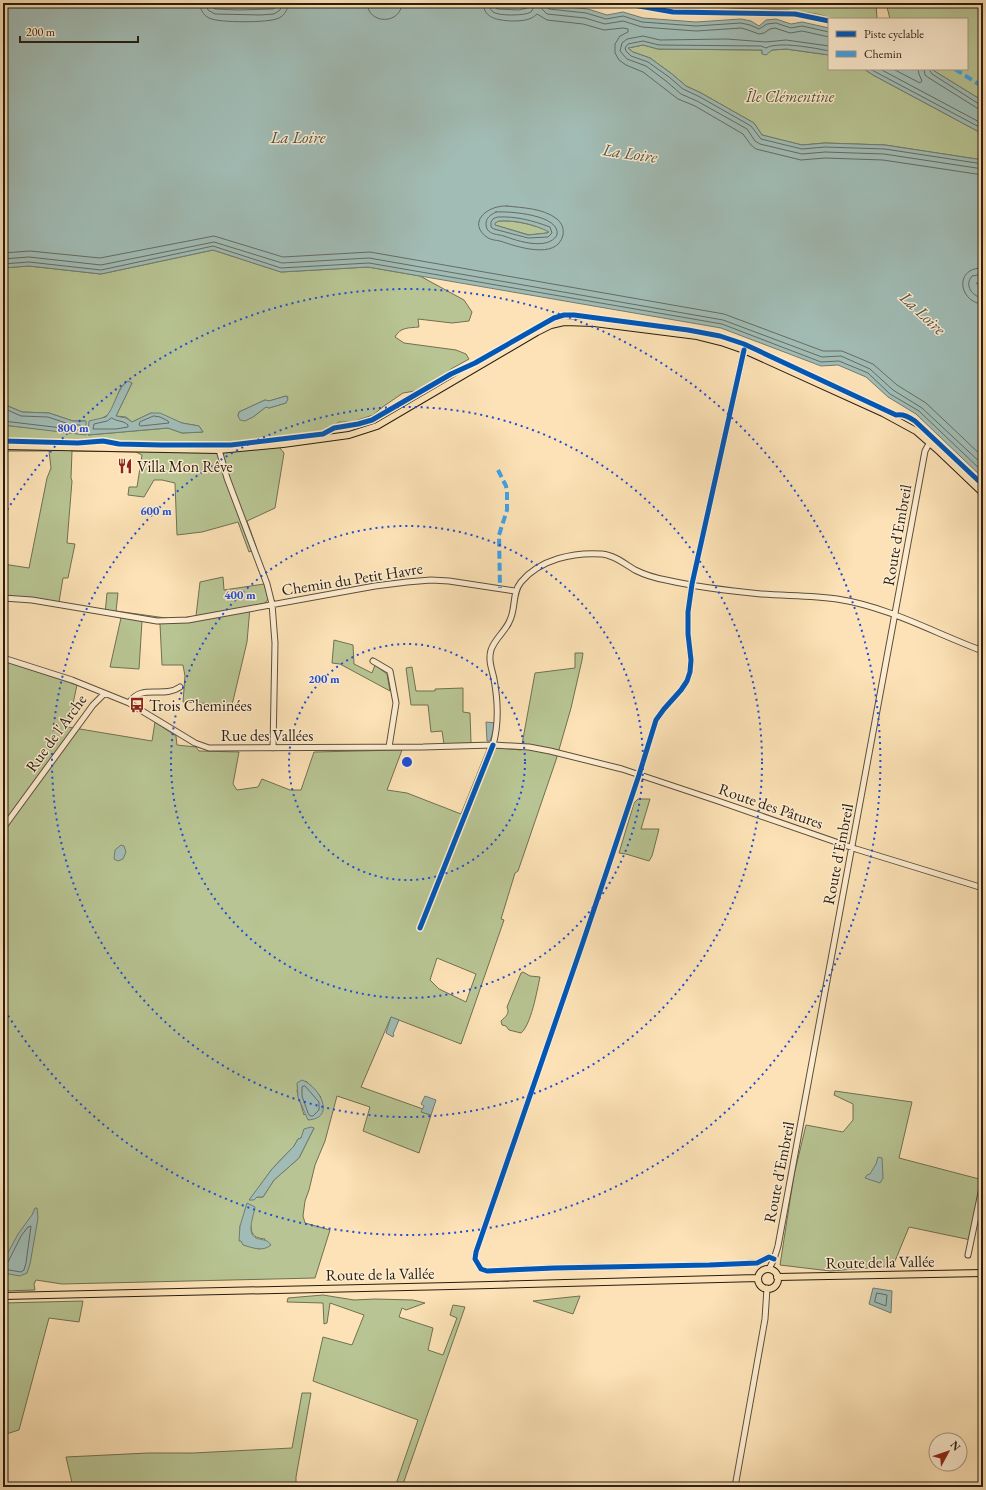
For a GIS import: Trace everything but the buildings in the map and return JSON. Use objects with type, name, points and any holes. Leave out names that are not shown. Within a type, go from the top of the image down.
[{"type":"main road","points":[[3,446],[219,450],[283,444],[349,435],[377,426],[551,325],[564,322],[594,323],[697,336],[722,342],[744,350],[916,430],[983,492]]},
{"type":"main road","points":[[769,1269],[774,1272],[777,1277],[775,1285],[767,1288],[761,1286],[758,1278],[761,1272],[769,1269]]},
{"type":"main road","name":"Route de la Vallée","points":[[777,1277],[983,1273]]},
{"type":"main road","name":"Route de la Vallée","points":[[3,1296],[758,1278]]},
{"type":"street","points":[[744,350],[692,584],[688,612],[688,634],[691,660],[690,672],[687,681],[681,690],[664,708],[656,720],[639,775],[476,1252],[475,1259],[481,1269],[487,1271],[757,1263],[769,1257],[774,1259]]},
{"type":"street","name":"Route d'Embreil","points":[[769,1269],[774,1259],[780,1239],[925,451],[930,442]]},
{"type":"street","points":[[219,450],[227,478],[264,576],[272,604],[275,643],[273,748]]},
{"type":"street","points":[[493,745],[498,721],[496,690],[490,663],[490,656],[494,643],[511,619],[515,591],[526,576],[544,565],[564,557],[579,554],[604,554],[617,559],[646,575],[666,580],[761,594],[814,596],[837,599],[895,614],[983,651]]},
{"type":"street","name":"Chemin du Petit Havre","points":[[3,598],[32,600],[157,621],[169,621],[188,620],[375,586],[431,580],[515,591]]},
{"type":"street","name":"Rue des Vallées","points":[[3,658],[72,680],[129,703],[201,746],[214,748],[273,748],[493,745],[529,747],[550,751]]},
{"type":"street","points":[[373,661],[390,671],[396,703],[389,747]]},
{"type":"street","points":[[129,703],[138,693],[168,692],[180,687]]},
{"type":"street","name":"Rue de l'Arche","points":[[3,828],[93,705],[104,694]]},
{"type":"street","name":"Route des Pâtures","points":[[550,751],[577,757],[639,775],[852,848],[983,888]]},
{"type":"street","points":[[968,1255],[983,1183]]},
{"type":"street","points":[[735,1487],[765,1319],[767,1288]]},
{"type":"street","points":[[294,1486],[302,1487]]},
{"type":"green space","points":[[674,3],[876,3],[877,18],[831,18],[817,14],[788,10],[674,5]]},
{"type":"green space","points":[[886,3],[983,3],[983,101],[933,70],[968,70],[968,18],[890,18]]},
{"type":"green space","name":"Île Clémentine","points":[[643,45],[658,49],[762,50],[762,54],[772,50],[786,49],[828,55],[828,70],[866,70],[983,134],[983,160],[885,145],[825,143],[802,145],[762,135],[754,123],[686,86],[650,58],[633,52],[628,48]]},
{"type":"green space","points":[[499,221],[525,223],[549,231],[547,233],[529,235],[495,225],[494,223]]},
{"type":"green space","points":[[213,250],[281,272],[368,267],[420,276],[464,300],[472,312],[469,321],[452,323],[418,319],[419,327],[399,331],[395,337],[404,343],[456,350],[466,354],[469,359],[451,369],[442,377],[415,391],[403,393],[373,415],[352,422],[339,422],[324,432],[277,437],[279,447],[284,453],[275,508],[247,521],[257,549],[249,552],[238,522],[202,532],[177,535],[175,483],[154,480],[144,497],[128,495],[129,487],[137,487],[142,455],[136,452],[72,451],[72,481],[67,543],[75,544],[68,578],[63,578],[59,602],[3,595],[3,564],[29,568],[47,478],[51,468],[49,451],[3,451],[3,425],[86,434],[85,421],[73,421],[49,413],[22,412],[3,404],[3,268],[29,266],[101,274]],"holes":[[[126,382],[132,383],[116,416],[126,417],[132,422],[151,413],[182,423],[199,426],[203,432],[182,433],[168,428],[88,435],[102,418],[108,415],[120,389]],[[286,396],[288,397],[286,403],[269,408],[266,407],[253,417],[246,420],[242,420],[238,416],[239,412],[265,400],[269,401]]]},
{"type":"green space","points":[[223,577],[224,590],[264,584],[269,598],[265,603],[250,607],[247,642],[232,705],[183,702],[185,676],[183,665],[162,665],[160,624],[142,621],[139,669],[110,667],[121,618],[105,614],[107,593],[118,593],[116,611],[173,619],[196,616],[200,582]]},
{"type":"green space","points":[[334,640],[353,645],[354,664],[372,673],[375,665],[387,674],[390,691],[340,664],[332,663]]},
{"type":"green space","points":[[575,653],[583,653],[571,708],[556,760],[518,871],[515,873],[501,919],[504,920],[461,1044],[391,1017],[361,1087],[423,1109],[422,1112],[431,1115],[419,1153],[363,1131],[370,1107],[337,1096],[325,1141],[315,1165],[305,1201],[303,1216],[305,1223],[330,1230],[315,1278],[62,1284],[36,1280],[34,1284],[35,1290],[3,1291],[3,661],[77,685],[68,727],[152,741],[155,722],[176,736],[177,745],[196,747],[199,751],[239,752],[233,784],[237,790],[258,787],[262,779],[290,790],[301,790],[314,752],[402,750],[387,790],[407,793],[461,814],[488,747],[521,750],[535,673],[575,668]],"holes":[[[437,958],[476,974],[466,1002],[439,989],[430,980]],[[306,1081],[321,1097],[304,1115],[297,1091],[298,1087]],[[314,1128],[299,1158],[274,1180],[263,1197],[257,1197],[250,1200],[272,1169],[294,1146],[298,1139]],[[240,1226],[251,1226],[252,1232],[255,1236],[265,1239],[260,1249],[244,1245],[241,1241]]]},
{"type":"green space","points":[[412,667],[416,691],[435,691],[435,689],[463,688],[463,712],[470,713],[471,743],[444,744],[442,731],[431,732],[428,705],[411,705],[406,668]]},
{"type":"green space","points":[[638,799],[650,799],[641,829],[659,829],[652,856],[649,861],[619,853],[634,803]]},
{"type":"green space","points":[[523,972],[530,976],[540,977],[531,1015],[525,1029],[521,1033],[509,1030],[506,1026],[502,1025],[501,1021],[508,1013],[507,1007],[521,973]]},
{"type":"green space","points":[[835,1091],[912,1102],[899,1158],[983,1180],[971,1240],[909,1227],[893,1266],[830,1271],[780,1265],[794,1175],[806,1125],[843,1132],[853,1120],[853,1104],[834,1095]]},
{"type":"green space","points":[[323,1295],[354,1300],[413,1300],[425,1303],[406,1310],[402,1308],[399,1317],[433,1328],[428,1350],[443,1355],[457,1318],[450,1315],[453,1305],[465,1307],[402,1487],[395,1487],[418,1420],[313,1381],[323,1337],[352,1345],[364,1315],[330,1303],[327,1323],[324,1324],[323,1303],[287,1302],[288,1298]]},
{"type":"green space","points":[[580,1296],[573,1314],[533,1301]]},
{"type":"green space","points":[[83,1301],[79,1322],[49,1318],[19,1430],[3,1435],[3,1303]]},
{"type":"green space","points":[[302,1393],[311,1393],[296,1484],[293,1487],[73,1487],[66,1457],[292,1448]]},
{"type":"water","name":"La Loire","points":[[3,3],[182,3],[238,6],[261,6],[293,3],[375,3],[384,5],[410,3],[459,3],[519,6],[541,4],[588,9],[607,15],[623,12],[643,18],[696,22],[741,19],[751,21],[759,26],[766,20],[776,19],[791,24],[802,22],[828,28],[828,55],[786,49],[772,50],[766,55],[762,54],[762,50],[658,49],[643,45],[628,48],[633,52],[650,58],[686,86],[754,123],[762,135],[802,145],[825,143],[885,145],[983,160],[983,283],[976,283],[983,290],[983,478],[916,414],[888,397],[866,377],[838,365],[821,366],[721,328],[368,267],[281,272],[213,250],[101,274],[29,266],[3,268]],"holes":[[[499,221],[518,222],[531,225],[549,232],[528,235],[495,225],[495,223]]]},
{"type":"water","points":[[866,70],[933,70],[983,101],[983,134]]},
{"type":"water","points":[[128,381],[132,383],[116,416],[126,418],[132,422],[151,413],[160,413],[182,423],[199,426],[203,432],[182,433],[168,428],[88,435],[89,421],[106,417],[120,390]]},
{"type":"water","points":[[286,396],[288,399],[286,403],[269,408],[266,407],[245,421],[240,420],[238,416],[239,412],[265,400],[269,401]]},
{"type":"water","points":[[3,404],[22,412],[49,413],[73,421],[86,421],[86,435],[3,425]]},
{"type":"water","points":[[486,722],[496,723],[490,741],[487,741]]},
{"type":"water","points":[[121,845],[124,846],[126,852],[123,859],[118,861],[114,859],[115,850]]},
{"type":"water","points":[[391,1017],[399,1020],[393,1037],[386,1033]]},
{"type":"water","points":[[302,1080],[314,1088],[322,1102],[322,1114],[317,1118],[308,1120],[298,1097],[297,1083]]},
{"type":"water","points":[[425,1096],[436,1100],[431,1115],[421,1112],[424,1106],[421,1104]]},
{"type":"water","points":[[311,1127],[314,1128],[299,1158],[274,1180],[263,1197],[257,1197],[254,1200],[249,1200],[272,1169],[294,1146],[298,1139],[301,1138],[304,1129]]},
{"type":"water","points":[[878,1157],[882,1158],[883,1178],[880,1183],[865,1178],[870,1174]]},
{"type":"water","points":[[247,1203],[255,1207],[251,1232],[256,1238],[268,1241],[271,1245],[268,1247],[261,1249],[254,1248],[243,1245],[241,1241],[239,1241],[240,1226]]},
{"type":"water","points":[[35,1208],[37,1208],[38,1218],[27,1273],[20,1276],[3,1273],[3,1262],[18,1234],[32,1215]]},
{"type":"water","points":[[873,1288],[892,1291],[891,1313],[869,1304]]},
{"type":"marked path","points":[[957,70],[983,87]]},
{"type":"marked path","points":[[498,470],[506,486],[507,492],[507,510],[499,535],[500,588]]},
{"type":"cycle path","points":[[622,3],[673,12],[795,14],[828,21]]},
{"type":"cycle path","points":[[3,441],[78,443],[103,441],[119,444],[231,445],[323,434],[334,428],[372,420],[451,374],[475,363],[554,318],[564,315],[574,315],[688,330],[720,336],[744,344],[896,415],[904,415],[911,418],[983,485]]},
{"type":"cycle path","points":[[744,350],[692,584],[688,612],[688,634],[691,660],[690,672],[687,681],[681,690],[656,720],[582,945],[476,1252],[475,1259],[481,1269],[487,1271],[757,1263],[769,1257],[774,1259]]},
{"type":"cycle path","points":[[420,928],[493,745]]},
{"type":"place","name":"Villa Mon Rêve","points":[[125,466]]},
{"type":"place","name":"Trois Cheminées","points":[[137,705]]}]
